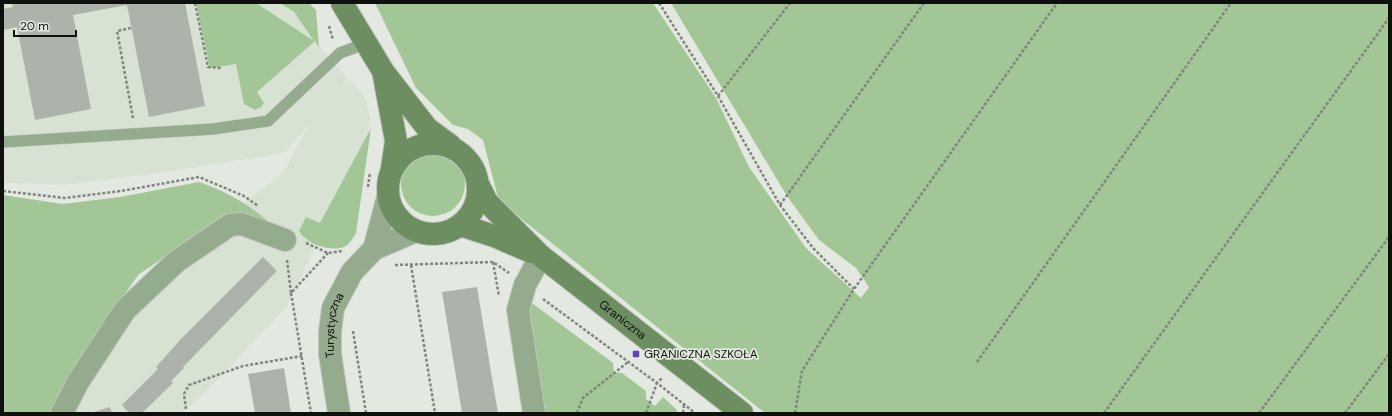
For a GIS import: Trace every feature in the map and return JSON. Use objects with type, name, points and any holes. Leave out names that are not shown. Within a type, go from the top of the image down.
[{"type":"street","points":[[342,3],[383,71],[427,128],[467,158],[475,171],[478,186],[477,200],[471,214],[460,225],[446,232],[431,234],[416,231],[402,222],[378,194],[388,182],[392,168],[396,141],[383,71]]},
{"type":"street","points":[[392,168],[401,156],[414,147],[428,143],[442,144],[456,149]]},
{"type":"street","name":"Graniczna","points":[[478,186],[487,202],[541,256],[742,413]]},
{"type":"street","name":"Turystyczna","points":[[374,249],[378,194]]},
{"type":"street","points":[[62,413],[78,382],[125,310],[177,262],[230,225],[242,224],[293,240]]},
{"type":"street","name":"Graniczna","points":[[460,225],[494,236],[541,256]]},
{"type":"street","name":"Turystyczna","points":[[340,413],[330,354],[330,332],[333,308],[352,272],[374,249],[416,231]]},
{"type":"street","points":[[534,413],[518,310],[526,285],[541,256]]},
{"type":"lane","points":[[3,142],[136,135],[213,129],[268,121],[340,53],[367,43]]},
{"type":"path","points":[[194,3],[208,67],[221,68]]},
{"type":"path","points":[[660,3],[718,96],[780,205],[813,248],[854,289]]},
{"type":"path","points":[[718,96],[790,3]]},
{"type":"path","points":[[780,205],[924,3]]},
{"type":"path","points":[[795,413],[802,371],[854,289],[1057,3]]},
{"type":"path","points":[[978,362],[1230,3]]},
{"type":"path","points":[[1104,413],[1389,18]]},
{"type":"path","points":[[329,24],[332,38],[340,53]]},
{"type":"path","points":[[131,28],[117,31],[136,135]]},
{"type":"path","points":[[371,168],[378,194]]},
{"type":"path","points":[[3,191],[65,198],[121,191],[199,177],[244,196],[260,207]]},
{"type":"path","points":[[1259,413],[1389,237]]},
{"type":"path","points":[[311,413],[291,292],[293,240],[328,253],[341,251],[347,248]]},
{"type":"path","points":[[291,292],[328,253]]},
{"type":"path","points":[[411,265],[435,413]]},
{"type":"path","points":[[353,328],[366,413]]},
{"type":"path","points":[[1345,413],[1389,354]]},
{"type":"path","points":[[186,409],[184,394],[189,385],[243,366],[302,356]]},
{"type":"path","points":[[577,413],[583,398],[628,362]]},
{"type":"path","points":[[646,413],[657,383],[695,413]]},
{"type":"path","points":[[683,413],[684,404]]},
{"type":"shaded area","points":[[3,3],[280,3],[305,20],[315,41],[348,79],[341,88],[351,80],[366,98],[370,117],[367,138],[287,306],[208,390],[182,413],[54,413],[151,272],[282,174],[309,125],[284,153],[186,169],[66,185],[3,183]]},
{"type":"green space","points":[[196,3],[256,3],[314,41],[294,12],[280,3],[309,3],[316,10],[319,47],[315,41],[257,92],[264,103],[261,107],[255,110],[244,104],[236,64],[210,68]]},
{"type":"green space","points":[[375,3],[653,3],[716,98],[749,167],[806,248],[861,298],[869,287],[856,268],[819,240],[787,196],[671,3],[1389,3],[1389,413],[765,413],[499,201],[483,140],[468,129],[453,125],[416,88]]},
{"type":"green space","points":[[371,128],[356,233],[350,243],[344,247],[338,248],[325,248],[307,240],[299,231],[306,217],[320,223]]},
{"type":"green space","points":[[433,152],[445,154],[456,161],[463,172],[465,184],[463,196],[456,207],[445,214],[433,216],[421,214],[410,207],[403,196],[401,184],[403,172],[410,161],[421,154]]},
{"type":"green space","points":[[199,182],[220,190],[238,200],[256,211],[274,226],[195,237],[139,274],[111,313],[54,413],[3,413],[3,195],[63,204],[120,197]]},
{"type":"green space","points":[[529,301],[613,363],[614,372],[622,373],[646,391],[646,399],[655,406],[663,397],[677,410],[677,413],[540,413],[525,323]]},
{"type":"building","points":[[12,3],[185,3],[205,106],[149,117],[127,5],[73,15],[91,109],[35,120],[17,27],[3,30],[3,9],[13,7]]},
{"type":"building","points":[[263,257],[277,271],[183,367],[184,368],[171,381],[173,383],[142,413],[129,413],[122,405],[158,369],[156,367],[181,339]]},
{"type":"building","points":[[477,287],[498,413],[462,413],[442,292]]},
{"type":"building","points":[[284,368],[291,413],[255,413],[248,374]]},
{"type":"building","points":[[110,407],[112,413],[91,413]]},
{"type":"place","name":"GRANICZNA SZKOŁA","points":[[636,354]]}]
